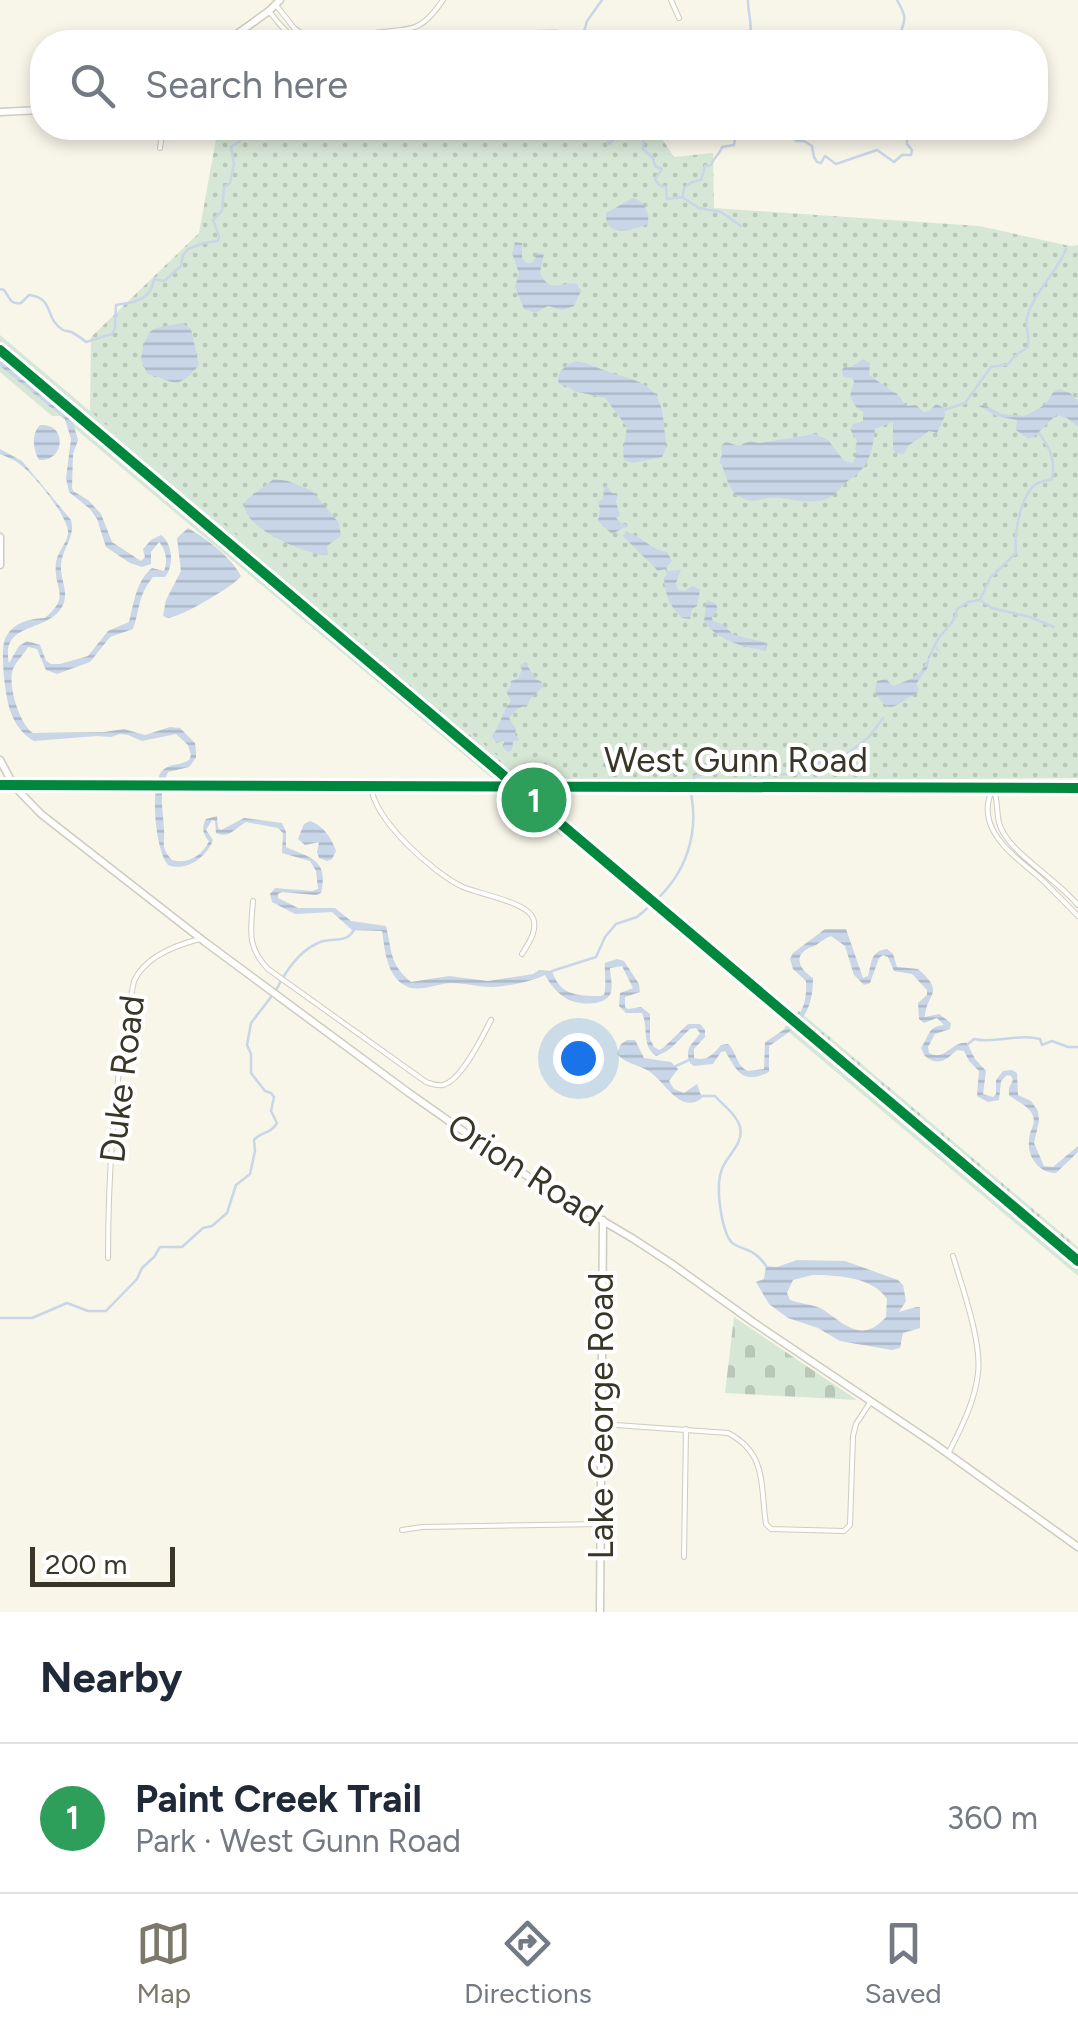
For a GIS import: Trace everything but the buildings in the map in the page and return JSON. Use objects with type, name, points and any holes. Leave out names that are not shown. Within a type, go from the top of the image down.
[{"type":"main road","points":[[242,30],[275,6]]},
{"type":"main road","points":[[0,112],[30,111]]},
{"type":"main road","points":[[0,537],[0,565]]},
{"type":"main road","name":"Orion Road","points":[[0,760],[14,786],[40,814],[201,939],[455,1126],[530,1178],[672,1264],[1078,1548]]},
{"type":"main road","name":"Lake George Road","points":[[600,1612],[602,1220]]},
{"type":"street","points":[[409,30],[432,16],[443,0]]},
{"type":"street","points":[[671,0],[680,18]]},
{"type":"street","points":[[275,6],[287,30]]},
{"type":"street","points":[[160,148],[161,140]]},
{"type":"street","points":[[0,786],[14,786]]},
{"type":"street","name":"West Gunn Road","points":[[14,786],[1078,788]]},
{"type":"street","points":[[371,786],[382,816],[437,872],[465,888],[530,913],[534,930],[522,954]]},
{"type":"street","points":[[992,788],[998,822],[1005,836],[1077,904],[1070,908]]},
{"type":"street","points":[[992,788],[987,810],[998,840],[1078,916]]},
{"type":"street","points":[[990,823],[998,822]]},
{"type":"street","points":[[253,901],[251,941],[260,961],[426,1082],[449,1083],[478,1045],[490,1020]]},
{"type":"street","name":"Duke Road","points":[[108,1258],[108,1192],[116,1101],[134,981],[144,964],[153,958],[201,939]]},
{"type":"street","points":[[948,1454],[974,1394],[979,1360],[953,1256]]},
{"type":"street","points":[[602,1424],[728,1433],[750,1449],[761,1474],[766,1524],[771,1529],[844,1531],[850,1525],[852,1436],[871,1401]]},
{"type":"street","points":[[684,1557],[686,1429]]},
{"type":"street","points":[[402,1530],[602,1524]]},
{"type":"green space","points":[[216,140],[663,140],[674,157],[713,153],[714,208],[979,226],[1078,245],[1078,778],[528,782],[90,412],[91,337],[199,233]]},
{"type":"green space","points":[[0,335],[534,787],[539,787],[580,833],[795,1015],[799,1011],[1078,1247],[1078,1276],[784,1028],[788,1023],[566,833],[562,837],[60,416],[52,416],[0,372]]},
{"type":"green space","points":[[734,1317],[857,1400],[725,1393]]},
{"type":"water","points":[[633,198],[645,208],[648,224],[621,230],[610,227],[606,213]]},
{"type":"water","points":[[515,242],[522,243],[522,258],[527,264],[538,253],[544,254],[540,272],[547,283],[577,284],[581,291],[574,306],[563,310],[548,306],[535,313],[524,309],[515,287],[519,273],[512,253]]},
{"type":"water","points":[[182,323],[191,329],[199,365],[179,382],[147,374],[141,359],[149,334],[157,328]]},
{"type":"water","points":[[0,359],[73,423],[78,440],[73,454],[73,491],[101,514],[112,542],[141,561],[145,557],[143,549],[161,535],[170,549],[168,572],[165,577],[153,577],[148,584],[133,629],[110,637],[90,662],[57,674],[46,670],[37,649],[28,647],[14,666],[12,676],[19,713],[33,733],[124,729],[145,735],[170,727],[180,728],[195,743],[196,758],[189,767],[168,772],[163,787],[164,845],[172,860],[189,860],[203,851],[209,841],[203,831],[206,819],[217,816],[221,830],[244,818],[282,823],[286,847],[315,861],[323,881],[321,893],[316,895],[282,892],[278,898],[298,908],[335,908],[351,921],[386,926],[395,963],[411,982],[449,976],[488,981],[539,970],[552,971],[560,985],[570,992],[600,996],[605,991],[605,963],[617,959],[624,961],[639,984],[640,992],[625,997],[625,1007],[641,1007],[650,1014],[650,1039],[654,1047],[663,1048],[688,1024],[700,1024],[705,1037],[694,1049],[694,1058],[706,1058],[728,1044],[748,1071],[764,1069],[765,1042],[801,1011],[806,981],[793,969],[793,953],[825,929],[846,929],[863,978],[868,976],[875,955],[887,949],[897,967],[918,969],[927,977],[933,989],[925,1017],[939,1014],[951,1023],[950,1029],[935,1034],[929,1053],[940,1055],[967,1043],[986,1071],[983,1094],[993,1097],[996,1080],[1003,1071],[1017,1073],[1018,1095],[1031,1101],[1038,1111],[1034,1143],[1044,1166],[1053,1167],[1078,1146],[1078,1152],[1056,1173],[1039,1167],[1029,1146],[1033,1116],[1009,1095],[1011,1076],[1001,1081],[999,1100],[988,1102],[977,1096],[979,1071],[964,1051],[957,1050],[938,1062],[925,1056],[921,1048],[930,1032],[944,1025],[937,1018],[924,1023],[919,1019],[918,1003],[927,990],[912,974],[894,971],[883,955],[870,983],[864,985],[854,975],[845,946],[831,936],[800,956],[802,968],[813,978],[807,1011],[796,1026],[769,1046],[769,1072],[752,1077],[741,1074],[725,1051],[713,1064],[690,1063],[689,1049],[700,1033],[696,1028],[656,1056],[651,1052],[642,1013],[626,1013],[619,1006],[620,993],[633,988],[622,966],[610,968],[612,989],[608,997],[592,1003],[567,999],[545,975],[526,982],[487,987],[452,983],[423,988],[406,986],[390,969],[382,931],[352,930],[332,912],[295,914],[272,902],[270,894],[275,888],[318,889],[316,871],[310,861],[282,853],[283,833],[278,828],[246,822],[228,834],[221,834],[216,833],[212,820],[206,830],[213,840],[206,852],[188,865],[168,865],[157,833],[156,791],[164,769],[189,760],[188,745],[176,734],[142,741],[120,734],[34,741],[19,728],[10,710],[4,674],[5,639],[17,625],[45,618],[58,604],[56,563],[68,534],[63,518],[42,487],[21,465],[0,454],[0,449],[22,461],[71,520],[72,526],[61,565],[63,605],[47,620],[18,633],[8,649],[9,663],[19,646],[27,641],[40,645],[51,664],[88,656],[108,631],[129,622],[142,579],[152,568],[164,571],[166,560],[159,542],[151,552],[151,564],[142,567],[106,547],[97,519],[69,492],[66,478],[71,439],[65,419],[0,366]]},
{"type":"water","points":[[863,359],[870,363],[869,375],[899,396],[906,406],[916,405],[924,412],[936,404],[944,408],[945,416],[937,433],[929,431],[908,446],[904,454],[893,450],[893,422],[875,429],[871,452],[862,470],[820,501],[753,501],[736,494],[719,461],[721,446],[726,442],[739,446],[750,441],[815,434],[828,440],[844,461],[853,463],[857,441],[850,429],[863,421],[863,412],[850,396],[854,381],[843,377],[842,370]]},
{"type":"water","points":[[576,361],[651,390],[663,414],[666,446],[662,457],[633,463],[624,460],[627,427],[605,398],[559,384],[560,373]]},
{"type":"water","points":[[1059,389],[1078,401],[1078,427],[1056,415],[1028,439],[1016,430],[1017,420],[996,416],[979,406],[1024,416],[1044,405]]},
{"type":"water","points":[[40,425],[55,430],[60,442],[54,455],[39,460],[34,442]]},
{"type":"water","points":[[274,479],[312,491],[339,523],[341,536],[327,546],[328,555],[280,540],[249,516],[246,500]]},
{"type":"water","points":[[607,486],[618,495],[620,515],[616,518],[629,525],[612,534],[598,521],[598,502]]},
{"type":"water","points":[[188,528],[217,549],[241,576],[206,601],[168,618],[163,616],[166,600],[181,571],[177,538]]},
{"type":"water","points":[[626,532],[667,552],[672,561],[668,571],[681,570],[676,583],[678,590],[693,586],[700,590],[690,619],[682,618],[669,600],[665,569],[658,571],[623,536]]},
{"type":"water","points":[[707,600],[717,607],[713,621],[734,635],[764,642],[766,651],[740,645],[709,628],[704,621]]},
{"type":"water","points":[[932,647],[937,647],[942,655],[935,648],[931,650],[928,667],[916,684],[917,693],[894,706],[885,705],[875,691],[877,681],[886,679],[893,686],[915,676],[923,669]]},
{"type":"water","points":[[525,662],[543,687],[509,718],[520,740],[513,741],[508,752],[504,741],[496,743],[492,736],[511,701],[506,691]]},
{"type":"water","points":[[310,821],[323,829],[332,842],[336,851],[332,859],[319,858],[319,842],[305,845],[298,839],[304,824]]},
{"type":"water","points":[[635,1040],[644,1058],[671,1062],[678,1069],[669,1081],[674,1089],[684,1093],[697,1084],[702,1098],[694,1102],[679,1099],[647,1070],[620,1057],[617,1054],[621,1044]]},
{"type":"water","points":[[797,1260],[845,1261],[898,1280],[906,1301],[899,1312],[920,1307],[920,1328],[903,1333],[900,1348],[892,1350],[840,1341],[788,1318],[769,1304],[756,1282],[764,1279],[766,1266],[777,1267]],"holes":[[[822,1275],[873,1286],[887,1299],[886,1317],[869,1330],[853,1329],[818,1307],[790,1300],[787,1293],[793,1280]]]},
{"type":"waterway","points":[[584,30],[602,0]]},
{"type":"waterway","points":[[748,0],[751,30]]},
{"type":"waterway","points":[[897,0],[904,17],[902,30]]},
{"type":"waterway","points":[[0,289],[14,303],[21,303],[29,295],[43,300],[57,325],[86,342],[112,334],[116,305],[145,296],[154,279],[164,281],[181,266],[188,249],[218,241],[213,220],[222,211],[224,187],[230,183],[234,164],[231,147],[240,140]]},
{"type":"waterway","points":[[608,140],[610,144],[613,140]]},
{"type":"waterway","points":[[644,140],[643,149],[655,166],[662,169],[655,179],[666,187],[667,199],[682,197],[699,208],[721,212],[741,226]]},
{"type":"waterway","points":[[683,196],[684,188],[701,180],[705,166],[711,165],[722,147],[734,145],[735,140]]},
{"type":"waterway","points":[[795,140],[812,146],[817,162],[821,163],[825,156],[836,164],[877,150],[894,162],[902,155],[911,155],[907,140]]},
{"type":"waterway","points":[[944,410],[965,403],[991,367],[1008,364],[1028,347],[1028,314],[1066,249]]},
{"type":"waterway","points":[[980,600],[990,578],[1016,553],[1017,526],[1030,489],[1052,479],[1051,454],[1039,433]]},
{"type":"waterway","points":[[930,656],[957,609],[968,602],[980,600],[992,608],[1054,627]]},
{"type":"waterway","points":[[761,775],[797,774],[826,759],[847,754],[869,737],[883,718]]},
{"type":"waterway","points":[[693,782],[694,777],[714,770],[753,775]]},
{"type":"waterway","points":[[655,901],[675,878],[688,852],[693,823],[691,793]]},
{"type":"waterway","points":[[552,971],[596,957],[616,924],[637,917],[651,905]]},
{"type":"waterway","points":[[276,990],[304,951],[323,941],[347,937],[354,930]]},
{"type":"waterway","points":[[0,1318],[32,1318],[67,1303],[88,1311],[106,1311],[137,1279],[160,1247],[182,1247],[227,1213],[236,1185],[250,1174],[254,1140],[277,1123],[271,1111],[274,1097],[251,1073],[247,1045],[251,1023],[271,997]]},
{"type":"waterway","points":[[968,1044],[974,1039],[1024,1037],[1040,1039],[1042,1045],[1052,1041],[1078,1047]]},
{"type":"waterway","points":[[676,1066],[689,1060]]},
{"type":"waterway","points":[[700,1096],[715,1096],[738,1123],[740,1139],[720,1176],[721,1215],[732,1243],[756,1255],[766,1266]]},
{"type":"cycle path","points":[[0,350],[1078,1261]]},
{"type":"cycle path","points":[[0,785],[1078,788]]},
{"type":"place","name":"Paint Creek Trail","points":[[534,800]]}]
